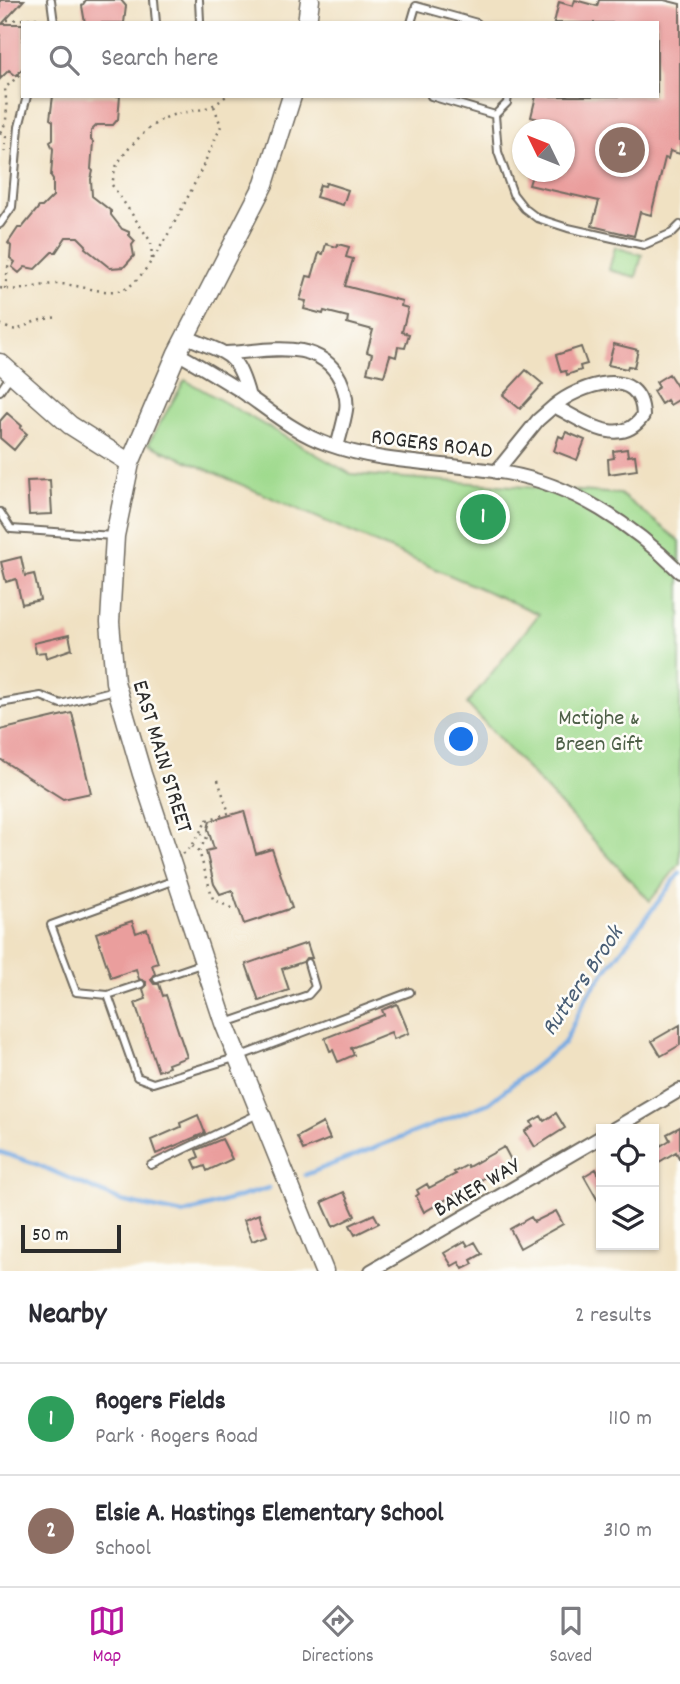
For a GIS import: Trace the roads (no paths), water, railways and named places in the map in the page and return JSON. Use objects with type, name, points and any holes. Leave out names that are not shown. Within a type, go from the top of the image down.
[{"type":"main road","points":[[307,21],[310,0]]},
{"type":"main road","name":"EAST MAIN STREET","points":[[291,98],[264,184],[185,336],[130,463],[115,536],[110,622],[117,689],[130,738],[204,963],[224,1023],[324,1271]]},
{"type":"main road","points":[[6,368],[70,425],[130,463]]},
{"type":"street","points":[[185,336],[226,354],[239,366],[249,397]]},
{"type":"street","points":[[226,354],[275,349],[303,350],[328,363],[335,370],[345,393],[346,408],[337,447]]},
{"type":"street","name":"ROGERS ROAD","points":[[177,353],[303,433],[337,447],[404,462],[496,472],[532,479],[560,489],[607,514],[680,572]]},
{"type":"street","points":[[496,472],[538,420],[554,406],[577,391],[604,383],[630,387],[640,397],[643,416],[633,428],[613,433],[554,406]]},
{"type":"street","points":[[622,1124],[680,1090]]},
{"type":"street","name":"BAKER WAY","points":[[371,1271],[596,1140]]},
{"type":"lane","points":[[51,0],[54,21]]},
{"type":"lane","points":[[154,0],[156,21]]},
{"type":"lane","points":[[199,0],[199,21]]},
{"type":"lane","points":[[412,21],[417,3],[471,21]]},
{"type":"lane","points":[[0,224],[12,208],[19,127],[26,98]]},
{"type":"lane","points":[[438,98],[495,115]]},
{"type":"lane","points":[[508,98],[507,103],[495,115],[498,152],[513,194],[524,208],[537,218],[568,228],[644,245],[673,233],[680,225]]},
{"type":"lane","points":[[0,391],[6,368]]},
{"type":"lane","points":[[0,512],[11,529],[115,536]]},
{"type":"lane","points":[[0,703],[41,696],[61,704],[117,689]]},
{"type":"lane","points":[[141,984],[108,995],[76,992],[51,925],[177,880]]},
{"type":"lane","points":[[157,979],[204,963]]},
{"type":"lane","points":[[224,1023],[308,995],[315,987],[308,963]]},
{"type":"lane","points":[[108,995],[137,1077],[153,1083],[238,1057],[410,992]]},
{"type":"lane","points":[[152,1165],[260,1113]]},
{"type":"waterway","name":"Rutters Brook","points":[[305,1175],[489,1103],[564,1043],[588,994],[680,873]]},
{"type":"waterway","name":"Rutters Brook","points":[[0,1152],[36,1164],[121,1201],[182,1214],[269,1188]]},
{"type":"place","name":"Elsie A. Hastings Elementary School","points":[[622,150]]},
{"type":"place","name":"Rogers Fields","points":[[483,517]]},
{"type":"park label","name":"Mctighe & Breen Gift","points":[[599,729]]}]
